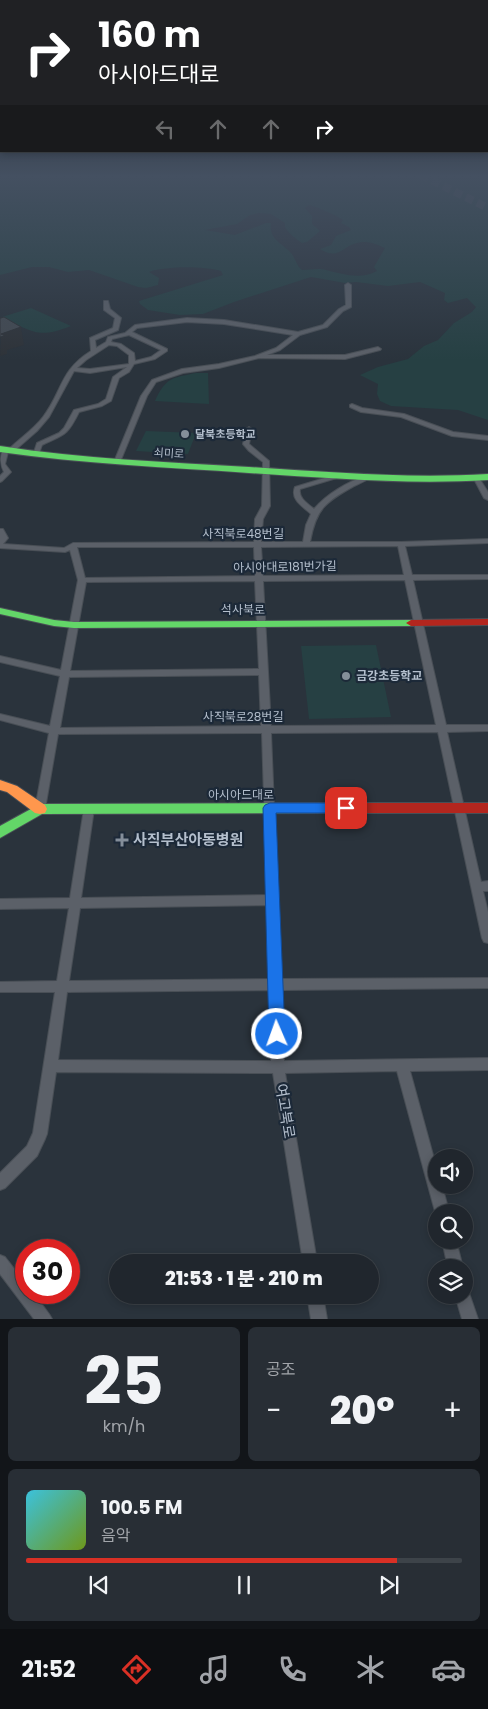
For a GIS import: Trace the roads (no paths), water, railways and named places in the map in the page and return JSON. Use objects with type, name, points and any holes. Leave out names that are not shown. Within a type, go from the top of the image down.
[{"type":"main road","name":"쇠미로","points":[[5,450],[36,455],[117,462],[338,476],[444,481],[483,478]]},
{"type":"main road","name":"석사북로","points":[[0,611],[54,623],[74,624],[488,622]]},
{"type":"main road","points":[[0,784],[12,788],[40,809],[0,833]]},
{"type":"main road","name":"아시아드대로","points":[[40,809],[488,808]]},
{"type":"street","points":[[117,462],[144,396],[154,381],[182,371],[219,366],[257,357],[278,349],[298,334],[326,326],[341,310],[349,306],[348,285]]},
{"type":"street","points":[[94,352],[92,339],[116,329],[118,318],[107,310],[106,302]]},
{"type":"street","points":[[0,480],[4,471],[2,464],[5,450],[46,416],[72,369],[82,359],[108,343],[110,338],[129,333],[135,327],[149,324],[163,325],[187,320],[224,322],[298,334]]},
{"type":"street","points":[[72,369],[90,371],[132,364],[153,358],[165,350],[129,333]]},
{"type":"street","points":[[36,455],[39,444],[61,434],[67,429],[76,411],[100,405],[109,400],[116,377],[128,372],[132,364],[132,354],[126,348],[108,343]]},
{"type":"street","points":[[257,357],[344,357],[378,349]]},
{"type":"street","points":[[352,406],[361,410],[402,415],[452,434],[488,438]]},
{"type":"street","points":[[249,429],[246,444],[250,450],[265,459],[266,471]]},
{"type":"street","name":"여고북로","points":[[266,471],[266,506],[259,519],[257,545],[270,808],[278,1067],[309,1254]]},
{"type":"street","name":"쇠미로","points":[[314,512],[300,501],[296,493],[297,488],[338,476]]},
{"type":"street","points":[[306,544],[314,512],[354,481],[368,477]]},
{"type":"street","points":[[483,478],[488,498]]},
{"type":"street","points":[[0,531],[4,538],[0,544]]},
{"type":"street","name":"사직북로48번길","points":[[0,544],[65,550],[73,545],[401,544],[488,541]]},
{"type":"street","points":[[401,544],[459,808],[482,886],[488,938]]},
{"type":"street","points":[[40,809],[82,580],[73,545]]},
{"type":"street","name":"아시아대로181번가길","points":[[82,580],[488,577]]},
{"type":"street","points":[[0,659],[65,674],[263,672]]},
{"type":"street","name":"사직북로28번길","points":[[0,717],[54,731],[488,728]]},
{"type":"street","points":[[0,1183],[32,1151],[40,1134],[89,809]]},
{"type":"street","points":[[0,904],[273,900]]},
{"type":"street","points":[[0,987],[275,986],[488,982]]},
{"type":"street","points":[[50,1066],[278,1067],[488,1064]]},
{"type":"street","points":[[402,1065],[440,1204]]},
{"type":"street","points":[[0,1262],[44,1319]]},
{"type":"street","points":[[316,1304],[319,1319]]},
{"type":"street","points":[[466,1304],[470,1319]]},
{"type":"place","name":"달북초등학교","points":[[185,434]]},
{"type":"place","name":"금강초등학교","points":[[346,676]]},
{"type":"place","name":"사직부산아동병원","points":[[122,840]]}]
